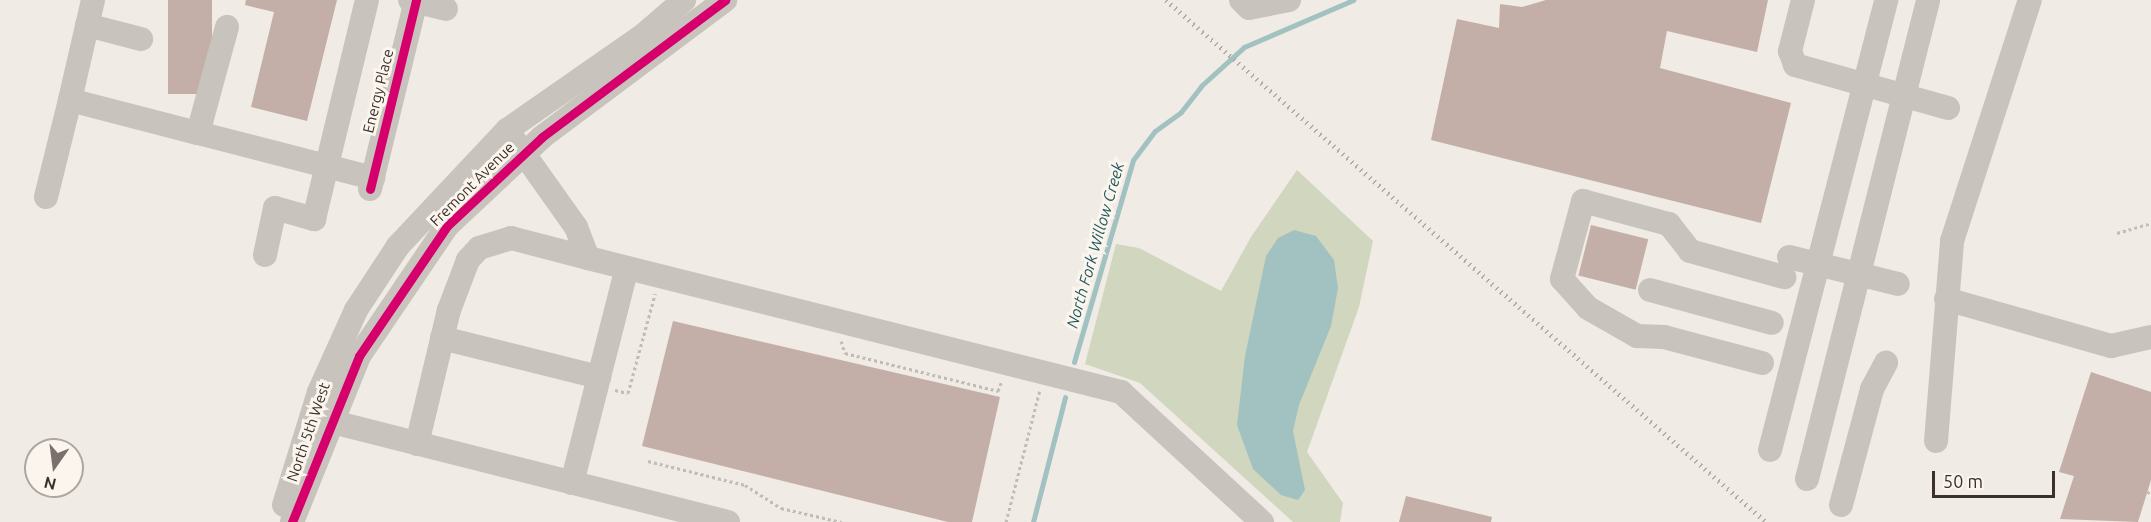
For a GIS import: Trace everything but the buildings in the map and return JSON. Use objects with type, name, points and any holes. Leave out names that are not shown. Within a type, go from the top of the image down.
[{"type":"street","points":[[46,197],[93,0]]},
{"type":"street","points":[[265,255],[275,208],[314,219],[367,0]]},
{"type":"street","points":[[414,0],[446,9]]},
{"type":"street","name":"Energy Place","points":[[327,166],[371,183],[414,0]]},
{"type":"street","name":"Fremont Avenue","points":[[356,310],[398,246],[507,130],[641,37],[684,0]]},
{"type":"street","name":"Fremont Avenue","points":[[292,522],[320,419],[359,356],[441,235],[525,153],[699,7],[725,0]]},
{"type":"street","points":[[1245,4],[1289,0]]},
{"type":"street","points":[[1803,0],[1790,51],[1795,65],[1948,108]]},
{"type":"street","points":[[1770,450],[1886,0]]},
{"type":"street","points":[[1807,479],[1928,0]]},
{"type":"street","points":[[1936,441],[1952,241],[2030,0]]},
{"type":"street","points":[[87,25],[141,39]]},
{"type":"street","points":[[198,133],[226,27]]},
{"type":"street","points":[[70,99],[327,166]]},
{"type":"street","points":[[507,130],[576,227],[588,258]]},
{"type":"street","points":[[1762,363],[1664,338],[1637,336],[1588,308],[1562,279],[1583,201],[1669,224],[1690,251],[1787,267],[1818,264],[1898,284]]},
{"type":"street","points":[[417,444],[459,278],[479,248],[511,238],[1121,392],[1262,522]]},
{"type":"street","points":[[572,483],[602,382],[627,268]]},
{"type":"street","points":[[1650,290],[1772,323]]},
{"type":"street","points":[[1946,299],[2111,346],[2150,338]]},
{"type":"street","name":"North 5th West","points":[[280,522],[320,419],[356,310]]},
{"type":"street","points":[[442,338],[602,382]]},
{"type":"street","points":[[1841,505],[1872,389],[1886,363]]},
{"type":"street","points":[[320,419],[728,522]]},
{"type":"path","points":[[2117,233],[2151,223]]},
{"type":"path","points":[[602,382],[628,393],[656,291],[666,294]]},
{"type":"path","points":[[840,339],[845,353],[998,391],[1002,377]]},
{"type":"path","points":[[1006,522],[1038,386]]},
{"type":"path","points":[[648,461],[745,485],[781,508],[841,522]]},
{"type":"green space","points":[[1297,170],[1373,241],[1359,307],[1307,452],[1343,503],[1340,522],[1293,522],[1140,383],[1085,364],[1116,244],[1139,248],[1221,291],[1251,237]]},
{"type":"water","points":[[1294,230],[1316,236],[1334,260],[1338,288],[1331,326],[1299,405],[1293,431],[1305,490],[1298,500],[1281,495],[1253,469],[1237,425],[1245,356],[1266,256],[1278,238]]},
{"type":"waterway","name":"North Fork Willow Creek","points":[[1074,362],[1133,160],[1155,131],[1181,112],[1201,86],[1244,47],[1353,0]]},
{"type":"waterway","name":"North Fork Willow Creek","points":[[1033,522],[1065,397]]},
{"type":"railway","points":[[1166,0],[1766,522]]},
{"type":"cycle path","points":[[370,189],[416,0]]},
{"type":"cycle path","points":[[292,522],[359,356],[447,226],[542,137],[725,0]]}]
